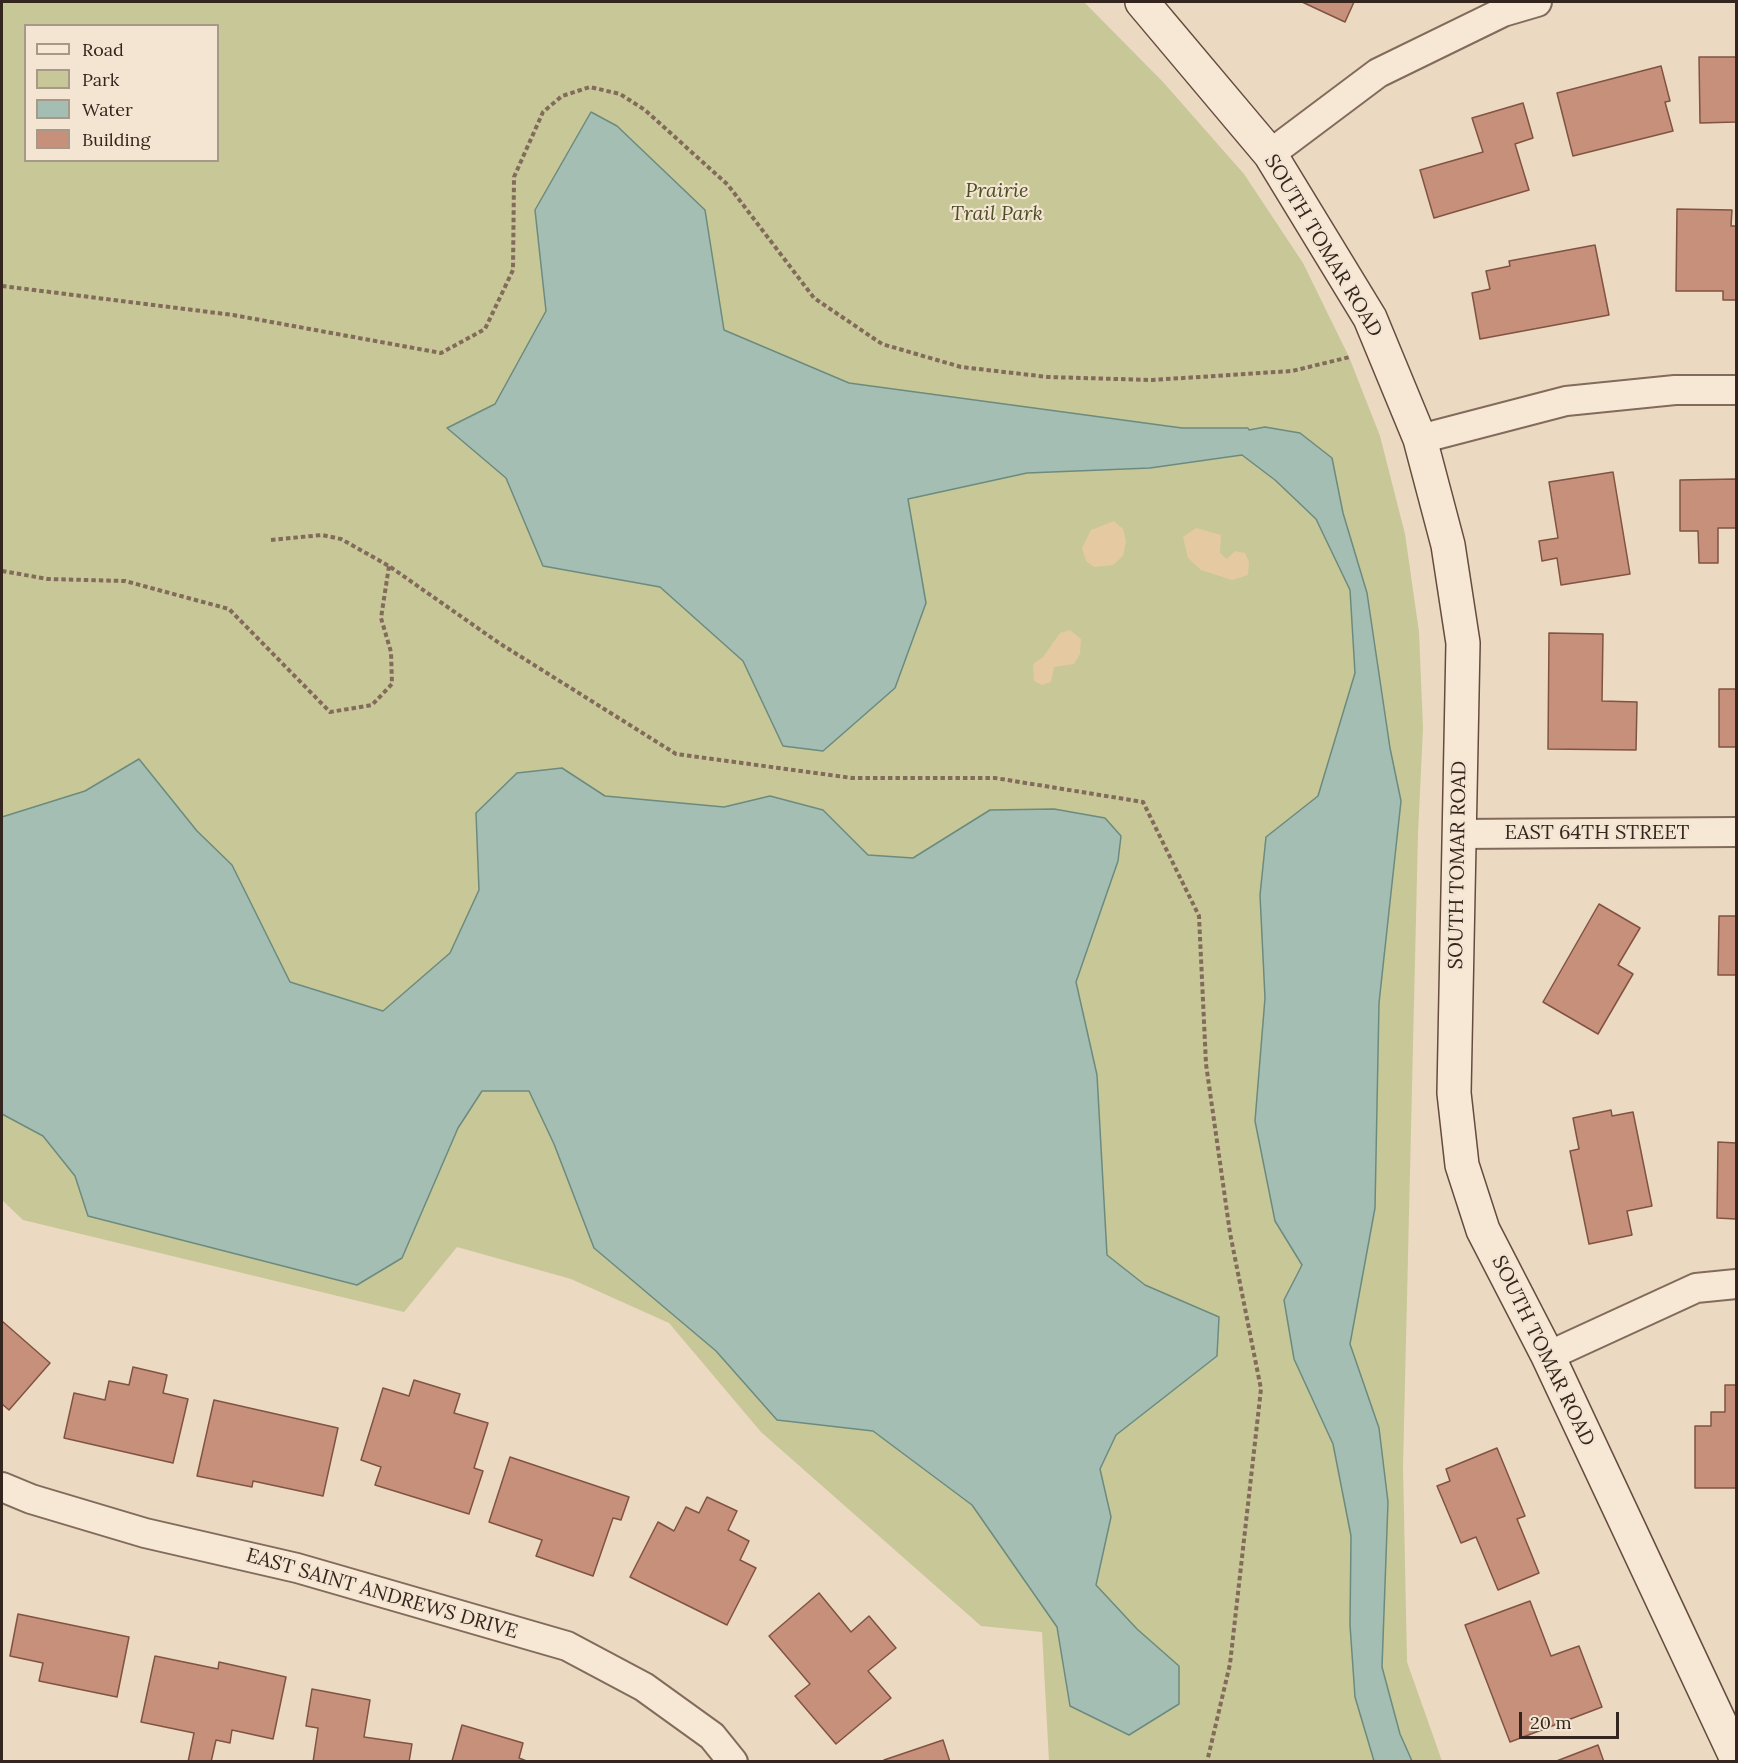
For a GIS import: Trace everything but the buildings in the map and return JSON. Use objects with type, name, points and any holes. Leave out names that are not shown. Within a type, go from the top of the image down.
[{"type":"street","name":"SOUTH TOMAR ROAD","points":[[1142,2],[1270,154],[1370,318],[1420,439],[1448,545],[1463,643],[1454,1093],[1462,1165],[1483,1230],[1548,1356],[1737,1757]]},
{"type":"street","points":[[1270,154],[1378,73],[1503,12],[1537,2]]},
{"type":"street","points":[[1420,439],[1566,401],[1675,390],[1737,390]]},
{"type":"street","name":"EAST 64TH STREET","points":[[1458,834],[1737,832]]},
{"type":"street","points":[[1548,1356],[1696,1287],[1737,1284]]},
{"type":"street","name":"EAST SAINT ANDREWS DRIVE","points":[[2,1487],[31,1499],[145,1533],[297,1568],[567,1646],[644,1687],[712,1736],[733,1761]]},
{"type":"path","points":[[2,286],[233,315],[441,353],[486,329],[513,270],[514,177],[526,145],[543,112],[562,96],[590,87],[620,94],[645,110],[728,184],[814,298],[882,344],[961,367],[1048,377],[1152,380],[1292,371],[1382,346]]},
{"type":"path","points":[[271,540],[322,535],[341,539],[389,566],[499,643],[676,754],[852,778],[995,778],[1143,802],[1199,916],[1206,1064],[1230,1233],[1261,1389],[1230,1664],[1206,1761]]},
{"type":"path","points":[[2,571],[48,579],[125,581],[229,609],[330,712],[372,705],[392,684],[391,652],[381,618],[389,566]]},
{"type":"green space","name":"Prairie Trail Park","points":[[2,2],[1084,2],[1163,82],[1244,174],[1303,263],[1349,357],[1380,436],[1405,534],[1419,632],[1423,728],[1418,834],[1403,1466],[1407,1662],[1442,1761],[1049,1761],[1042,1632],[981,1626],[761,1432],[669,1323],[571,1279],[457,1247],[404,1312],[23,1220],[2,1200]]},
{"type":"sand","points":[[1114,521],[1123,529],[1126,541],[1123,556],[1113,565],[1094,567],[1086,561],[1082,548],[1091,530]]},
{"type":"sand","points":[[1196,528],[1221,535],[1220,553],[1227,559],[1235,551],[1245,553],[1249,562],[1248,575],[1232,580],[1201,570],[1188,558],[1183,537]]},
{"type":"sand","points":[[1070,630],[1081,639],[1080,654],[1074,664],[1054,667],[1051,682],[1042,685],[1034,681],[1033,664],[1043,657],[1060,633]]},
{"type":"water","points":[[591,112],[617,126],[705,210],[724,330],[849,383],[1182,428],[1248,428],[1249,430],[1265,427],[1300,433],[1332,458],[1343,513],[1367,593],[1390,748],[1401,801],[1379,1003],[1375,1208],[1350,1344],[1379,1428],[1388,1502],[1382,1667],[1400,1734],[1412,1761],[1374,1761],[1355,1697],[1350,1625],[1351,1536],[1333,1444],[1294,1359],[1284,1300],[1302,1265],[1275,1221],[1255,1121],[1265,998],[1260,895],[1266,837],[1318,796],[1355,673],[1350,590],[1316,519],[1275,480],[1242,455],[1150,468],[1027,473],[908,499],[926,603],[895,688],[823,751],[783,746],[743,661],[660,587],[543,566],[506,478],[447,428],[495,404],[546,311],[535,210]]},
{"type":"water","points":[[139,759],[197,831],[232,865],[290,982],[383,1011],[450,953],[479,890],[476,813],[517,773],[562,768],[605,796],[724,807],[770,796],[823,810],[868,855],[913,858],[990,810],[1054,809],[1105,818],[1121,836],[1118,861],[1076,982],[1097,1075],[1107,1255],[1145,1285],[1219,1317],[1217,1356],[1116,1435],[1100,1469],[1111,1517],[1096,1585],[1137,1629],[1179,1666],[1179,1704],[1129,1735],[1070,1706],[1057,1627],[972,1505],[873,1431],[777,1420],[716,1351],[594,1248],[554,1144],[529,1091],[482,1091],[458,1128],[402,1258],[357,1285],[88,1216],[75,1176],[43,1136],[2,1114],[2,817],[85,791]]}]
